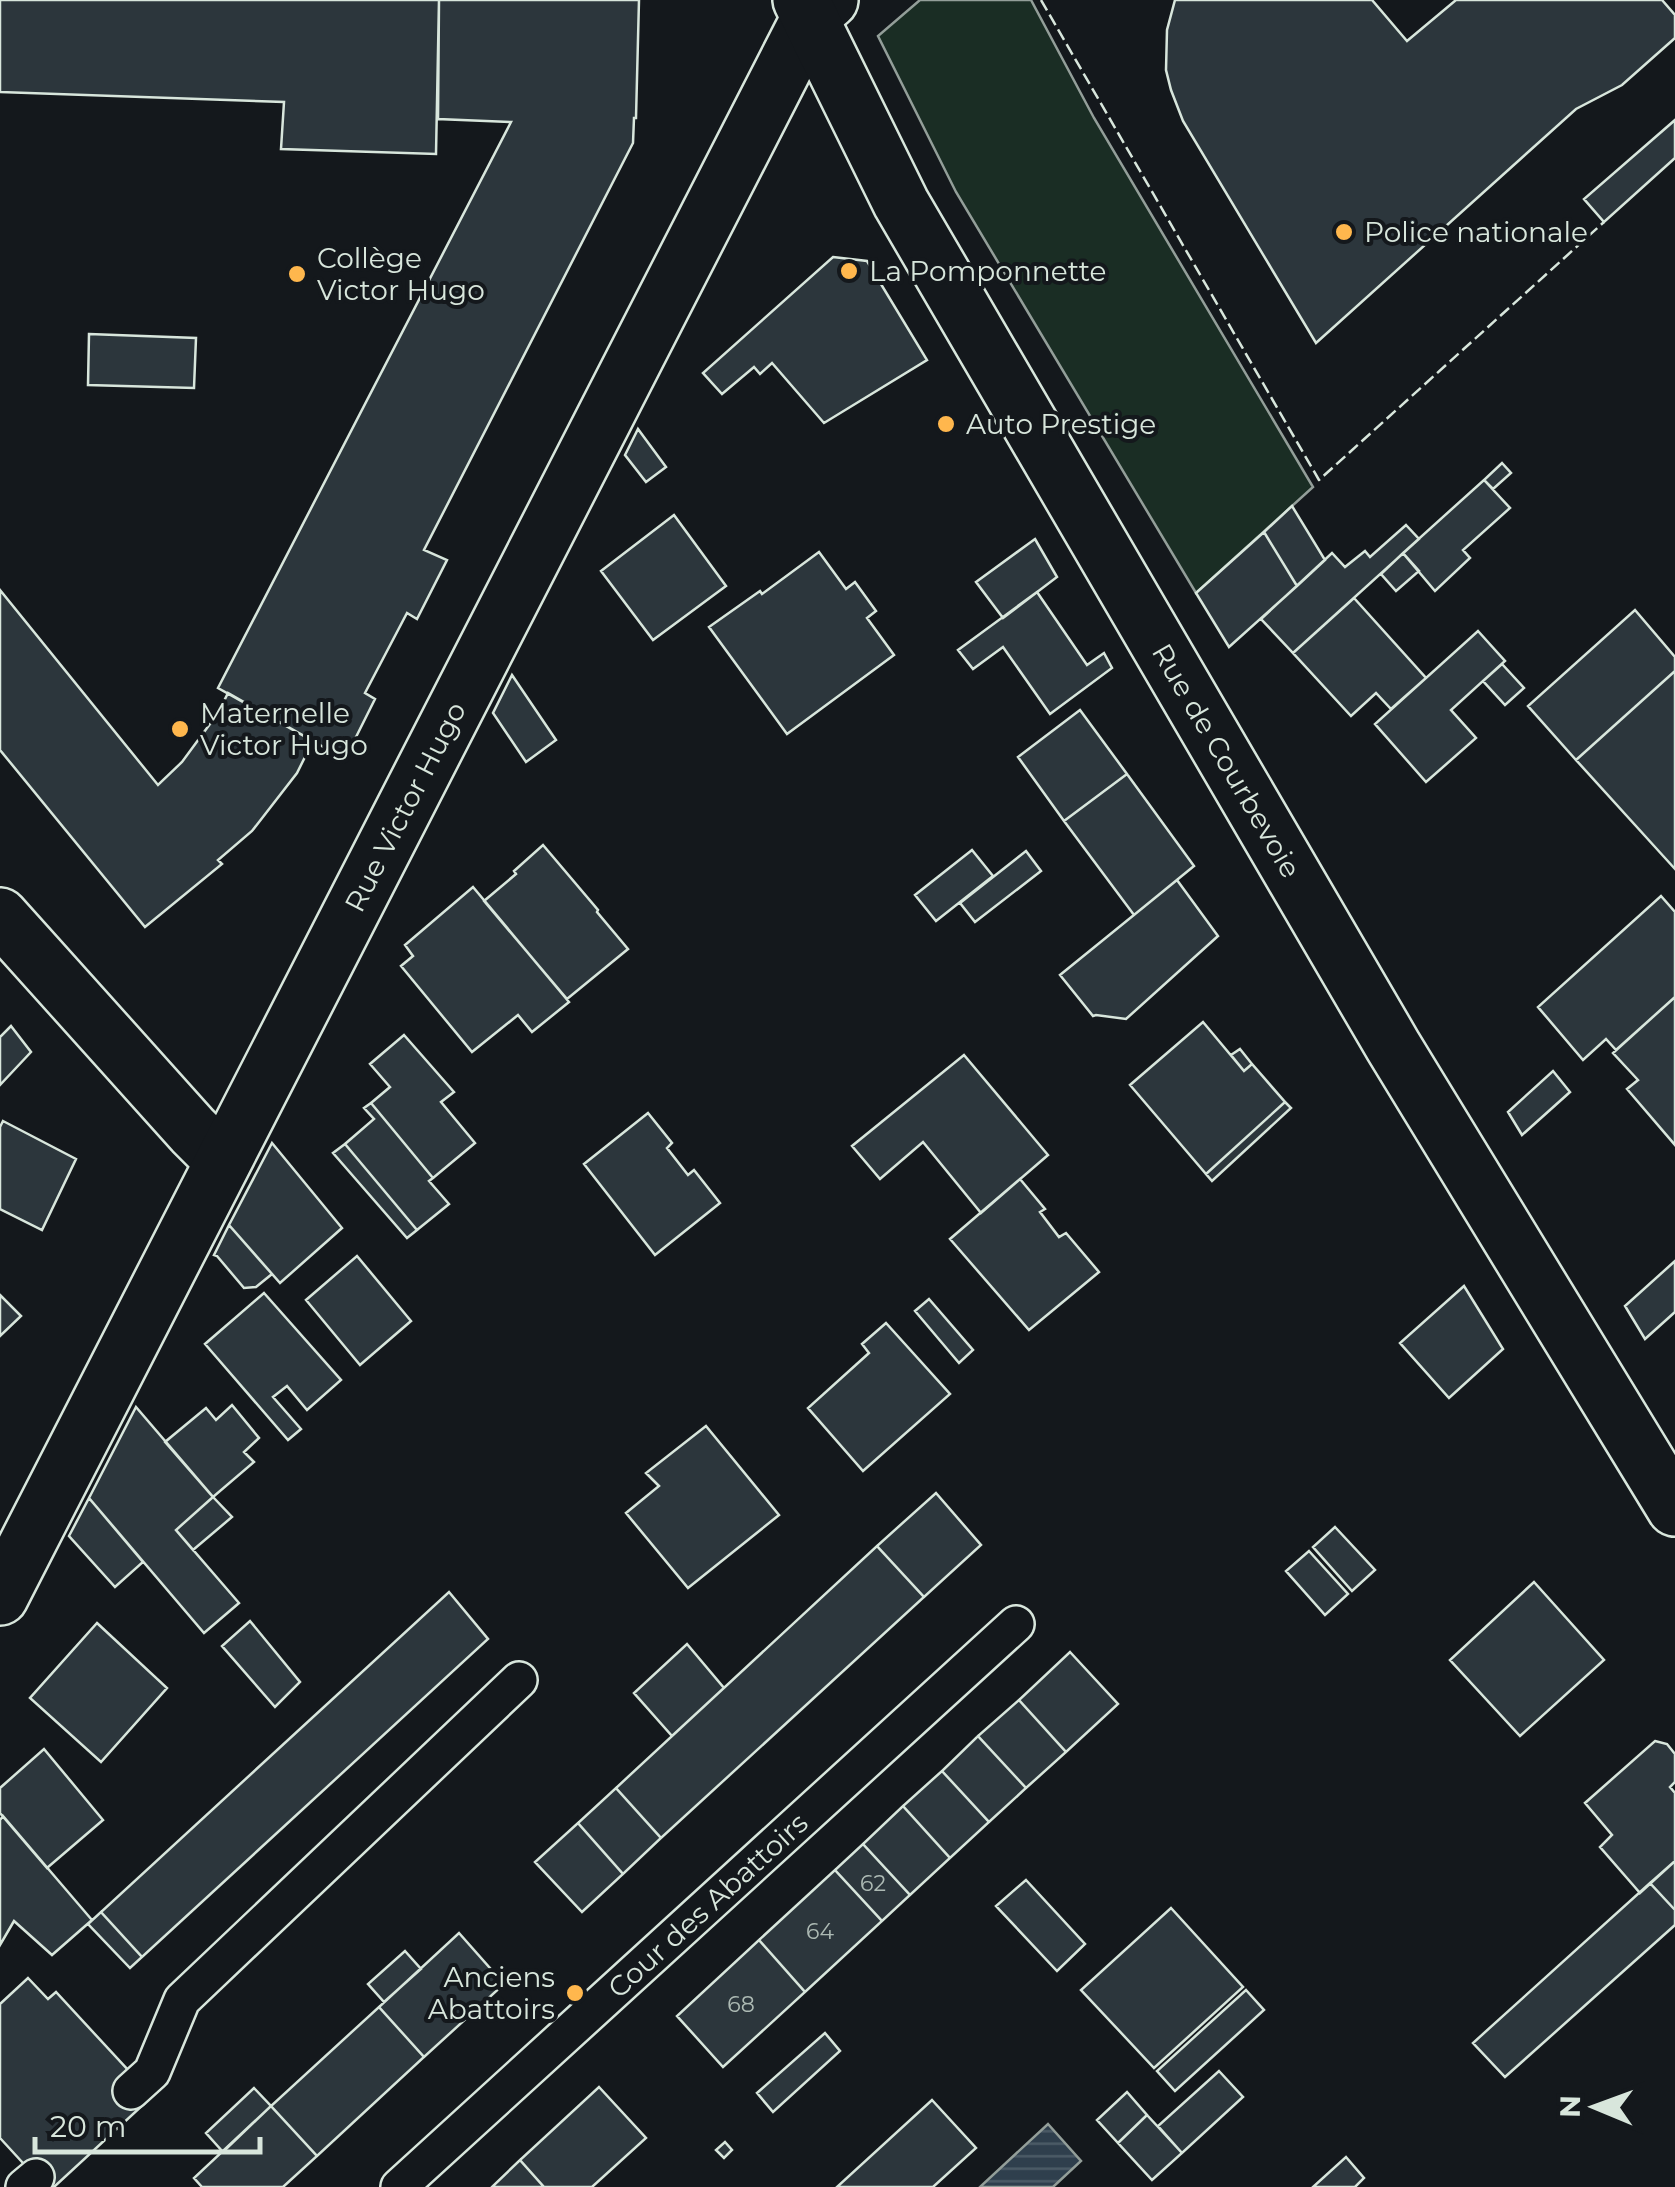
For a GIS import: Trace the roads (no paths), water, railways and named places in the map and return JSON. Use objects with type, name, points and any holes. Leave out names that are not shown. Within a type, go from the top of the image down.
[{"type":"street","name":"Rue Victor Hugo","points":[[0,1597],[814,6]]},
{"type":"street","name":"Rue de Courbevoie","points":[[814,6],[901,203],[1393,1046],[1675,1508]]},
{"type":"street","points":[[0,916],[223,1161]]},
{"type":"lane","name":"Cour des Abattoirs","points":[[399,2187],[1016,1624]]},
{"type":"lane","points":[[131,2091],[152,2072],[182,2000],[518,1680]]},
{"type":"water","points":[[1048,2124],[1081,2161],[1053,2187],[980,2187]]},
{"type":"place","name":"Police nationale","points":[[1344,232]]},
{"type":"place","name":"La Pomponnette","points":[[849,271]]},
{"type":"place","name":"Collège Victor Hugo","points":[[297,274]]},
{"type":"place","name":"Auto Prestige","points":[[946,424]]},
{"type":"place","name":"Maternelle Victor Hugo","points":[[180,729]]},
{"type":"place","name":"Anciens Abattoirs","points":[[575,1993]]}]
